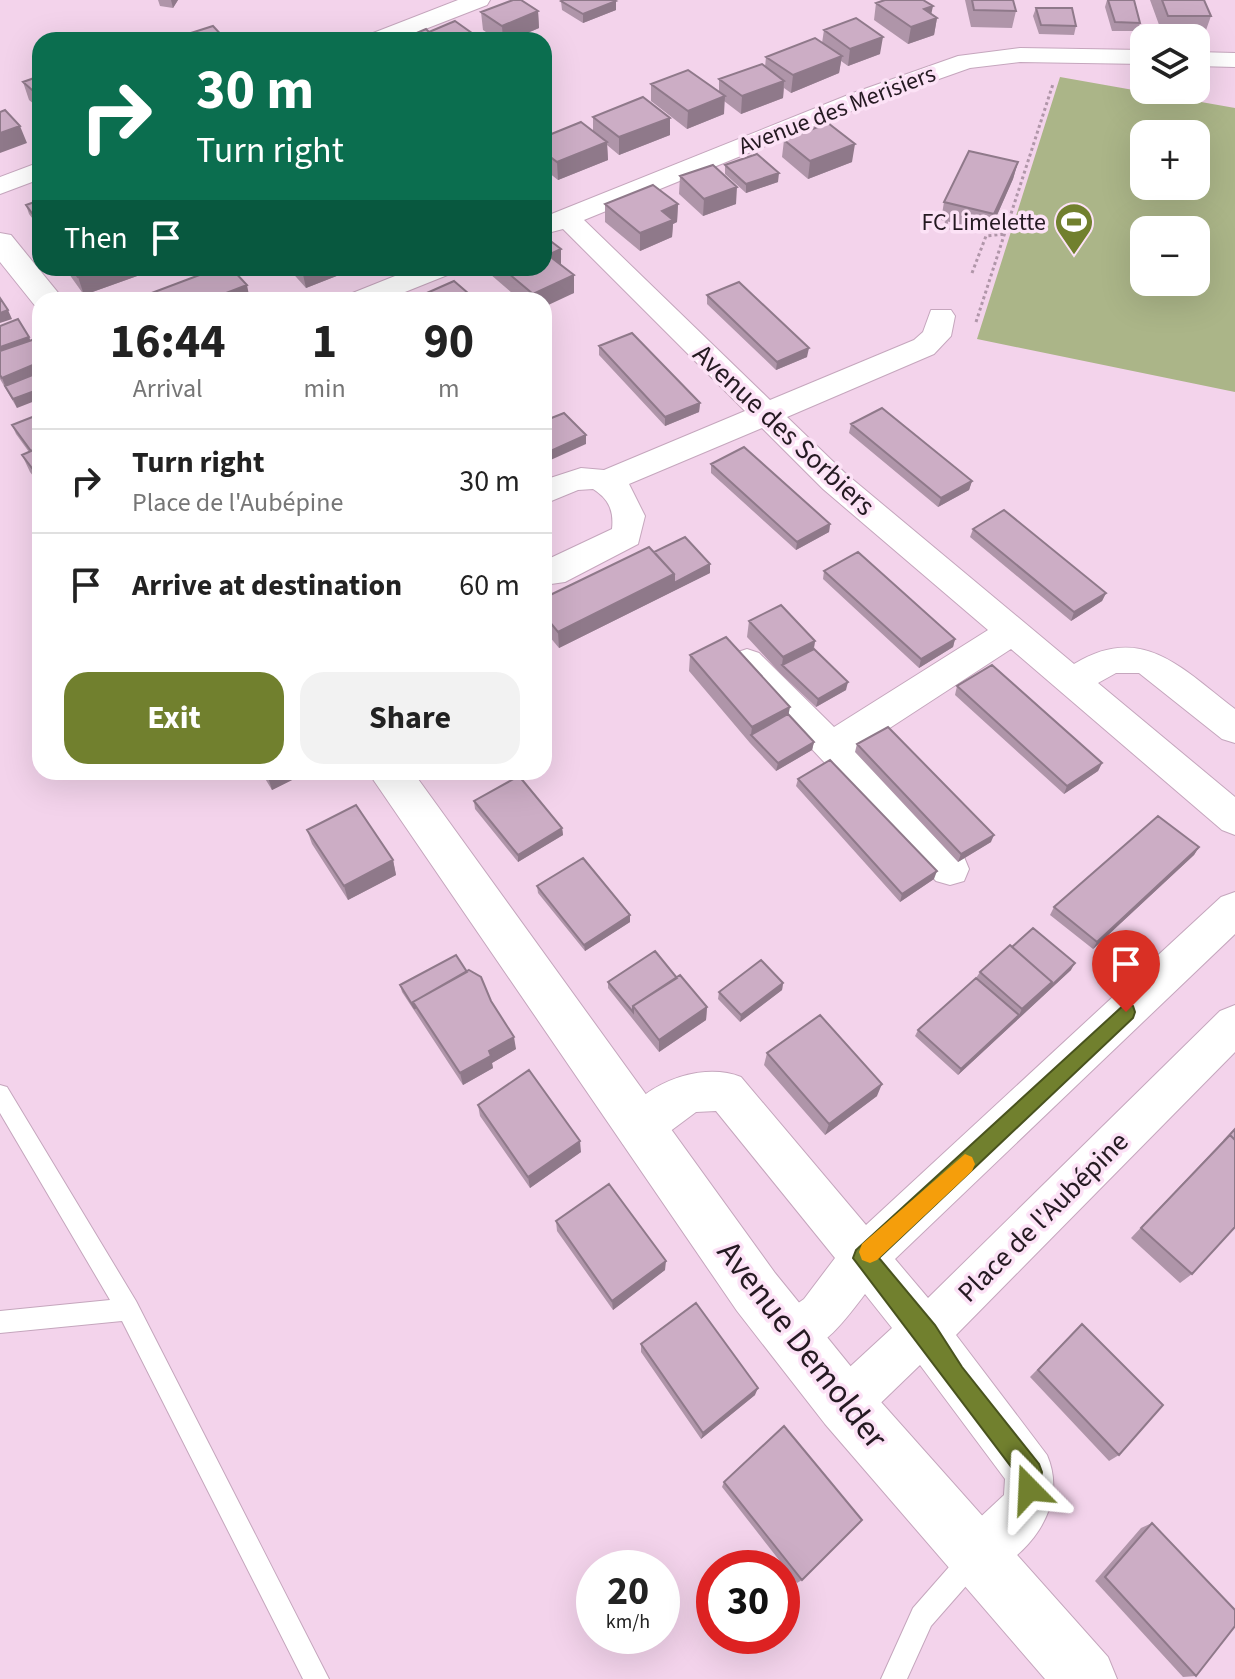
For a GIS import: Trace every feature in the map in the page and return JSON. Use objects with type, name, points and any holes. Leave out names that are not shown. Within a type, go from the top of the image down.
[{"type":"street","points":[[397,32],[479,0]]},
{"type":"street","name":"Avenue des Merisiers","points":[[555,222],[862,98],[966,61],[1020,55],[1130,57]]},
{"type":"street","points":[[1210,59],[1235,60]]},
{"type":"street","points":[[0,186],[32,173]]},
{"type":"street","name":"Avenue des Sorbiers","points":[[555,222],[834,481],[1235,819]]},
{"type":"street","points":[[0,242],[41,292]]},
{"type":"street","points":[[380,292],[420,276]]},
{"type":"street","points":[[605,482],[924,347],[937,336],[941,316]]},
{"type":"street","points":[[552,489],[567,482],[589,478],[605,482],[627,503],[632,524],[626,536],[552,573]]},
{"type":"street","points":[[830,748],[1011,632]]},
{"type":"street","points":[[737,652],[950,869]]},
{"type":"street","points":[[1075,681],[1098,665],[1117,659],[1137,658],[1151,664],[1235,729]]},
{"type":"street","name":"Avenue Demolder","points":[[395,780],[638,1129],[791,1337],[845,1404],[1086,1679]]},
{"type":"street","points":[[791,1337],[820,1315],[864,1258],[1235,909]]},
{"type":"street","name":"Place de l'Aubépine","points":[[845,1404],[873,1374],[927,1333],[1235,1024]]},
{"type":"street","points":[[638,1129],[688,1092],[726,1091],[927,1333],[954,1375],[1030,1472],[1028,1506],[977,1555]]},
{"type":"lane","points":[[0,1094],[128,1309],[316,1679]]},
{"type":"lane","points":[[0,1322],[128,1309]]},
{"type":"lane","points":[[894,1679],[922,1617],[977,1555]]},
{"type":"path","points":[[974,331],[1053,83]]},
{"type":"path","points":[[946,221],[949,232]]},
{"type":"path","points":[[972,273],[986,236],[1005,234]]},
{"type":"green space","name":"FC Limelette","points":[[1060,77],[1130,89],[1130,104],[1210,104],[1235,108],[1235,392],[977,339]]},
{"type":"building","points":[[521,0],[538,11],[502,26],[481,12]]},
{"type":"building","points":[[563,0],[614,0],[616,1],[583,14]]},
{"type":"building","points":[[885,0],[923,0],[933,6],[924,9],[937,18],[911,27],[876,3]]},
{"type":"building","points":[[972,0],[1013,0],[1016,11],[974,10]]},
{"type":"building","points":[[1108,0],[1134,0],[1140,23],[1115,22]]},
{"type":"building","points":[[1162,0],[1204,0],[1211,16],[1168,16]]},
{"type":"building","points":[[1036,8],[1072,8],[1076,26],[1041,25]]},
{"type":"building","points":[[856,18],[883,37],[850,49],[824,30]]},
{"type":"building","points":[[455,21],[470,32],[429,32]]},
{"type":"building","points":[[213,26],[219,32],[194,32]]},
{"type":"building","points":[[815,38],[842,56],[793,75],[766,57]]},
{"type":"building","points":[[762,64],[784,81],[742,96],[719,79]]},
{"type":"building","points":[[688,70],[725,96],[688,111],[651,84]]},
{"type":"building","points":[[32,79],[32,90],[23,82]]},
{"type":"building","points":[[643,97],[670,118],[619,137],[593,117]]},
{"type":"building","points":[[5,110],[20,126],[0,133],[0,112]]},
{"type":"building","points":[[581,122],[607,142],[557,162],[552,158],[552,134]]},
{"type":"building","points":[[828,123],[855,144],[810,161],[784,140]]},
{"type":"building","name":"FC Limelette","points":[[969,151],[1018,162],[994,214],[944,202]]},
{"type":"building","points":[[757,154],[779,173],[746,184],[725,165]]},
{"type":"building","points":[[713,165],[737,187],[704,199],[680,176]]},
{"type":"building","points":[[653,185],[678,204],[662,211],[673,220],[640,233],[605,204]]},
{"type":"building","points":[[552,242],[561,249],[552,253]]},
{"type":"building","points":[[552,258],[574,275],[537,292],[531,292],[512,276],[552,276]]},
{"type":"building","points":[[197,276],[239,276],[247,285],[229,292],[154,292]]},
{"type":"building","points":[[454,281],[467,292],[429,292]]},
{"type":"building","points":[[739,282],[809,348],[777,362],[707,295]]},
{"type":"building","points":[[0,298],[8,310],[0,313]]},
{"type":"building","points":[[18,319],[29,337],[0,347],[0,326]]},
{"type":"building","points":[[632,333],[700,403],[665,417],[599,346]]},
{"type":"building","points":[[32,340],[32,365],[2,378],[0,351]]},
{"type":"building","points":[[32,375],[32,392],[13,399],[5,386]]},
{"type":"building","points":[[882,408],[972,481],[941,498],[851,424]]},
{"type":"building","points":[[564,413],[586,435],[552,450],[552,418]]},
{"type":"building","points":[[32,417],[32,451],[31,451],[12,425]]},
{"type":"building","points":[[744,447],[830,524],[797,542],[711,464]]},
{"type":"building","points":[[32,451],[32,468],[22,455]]},
{"type":"building","points":[[1004,510],[1106,593],[1074,612],[973,529]]},
{"type":"building","points":[[685,537],[710,564],[674,583],[674,574],[654,552]]},
{"type":"building","points":[[649,547],[674,574],[558,632],[552,625],[552,594]]},
{"type":"building","points":[[858,552],[955,639],[921,659],[824,571]]},
{"type":"building","points":[[781,605],[815,641],[783,657],[749,621]]},
{"type":"building","points":[[726,637],[790,707],[752,727],[690,655]]},
{"type":"building","points":[[814,649],[848,682],[818,699],[782,665]]},
{"type":"building","points":[[992,665],[1102,763],[1067,786],[957,686]]},
{"type":"building","points":[[788,714],[814,742],[778,763],[751,735]]},
{"type":"building","points":[[888,727],[994,835],[961,854],[857,744]]},
{"type":"building","points":[[830,760],[937,871],[902,894],[798,779]]},
{"type":"building","points":[[512,780],[522,780],[562,828],[518,855],[474,801]]},
{"type":"building","points":[[356,805],[393,860],[344,886],[307,830]]},
{"type":"building","points":[[1158,816],[1199,847],[1097,942],[1054,907]]},
{"type":"building","points":[[583,858],[630,915],[584,945],[537,886]]},
{"type":"building","points":[[1033,928],[1075,963],[1049,988],[1052,982],[1012,947]]},
{"type":"building","points":[[1010,945],[1052,982],[1022,1009],[980,972]]},
{"type":"building","points":[[655,951],[677,978],[633,1006],[633,1012],[608,982]]},
{"type":"building","points":[[456,955],[467,972],[413,1002],[415,1009],[400,985]]},
{"type":"building","points":[[761,960],[783,983],[741,1015],[719,992]]},
{"type":"building","points":[[469,970],[481,977],[491,1001],[514,1037],[489,1051],[491,1056],[460,1073],[413,1002]]},
{"type":"building","points":[[680,975],[707,1007],[659,1040],[633,1006]]},
{"type":"building","points":[[976,978],[1019,1015],[961,1069],[918,1030]]},
{"type":"building","points":[[820,1015],[882,1084],[829,1124],[767,1053]]},
{"type":"building","points":[[529,1070],[580,1141],[528,1177],[478,1105]]},
{"type":"building","points":[[1230,1135],[1235,1140],[1235,1227],[1192,1274],[1141,1228]]},
{"type":"building","points":[[609,1184],[666,1261],[612,1301],[556,1221]]},
{"type":"building","points":[[696,1303],[758,1388],[703,1433],[641,1344]]},
{"type":"building","points":[[1082,1324],[1163,1405],[1119,1455],[1038,1370]]},
{"type":"building","points":[[784,1426],[862,1520],[802,1580],[800,1550],[778,1550],[724,1482]]},
{"type":"building","points":[[1152,1523],[1235,1610],[1235,1626],[1196,1676],[1105,1577]]},
{"type":"slow traffic","points":[[870,1252],[965,1164]]},
{"type":"place","name":"FC Limelette","points":[[1074,256]]},
{"type":"route","points":[[1029,1489],[1030,1472],[954,1375],[927,1333],[864,1258],[1126,1012]]}]
